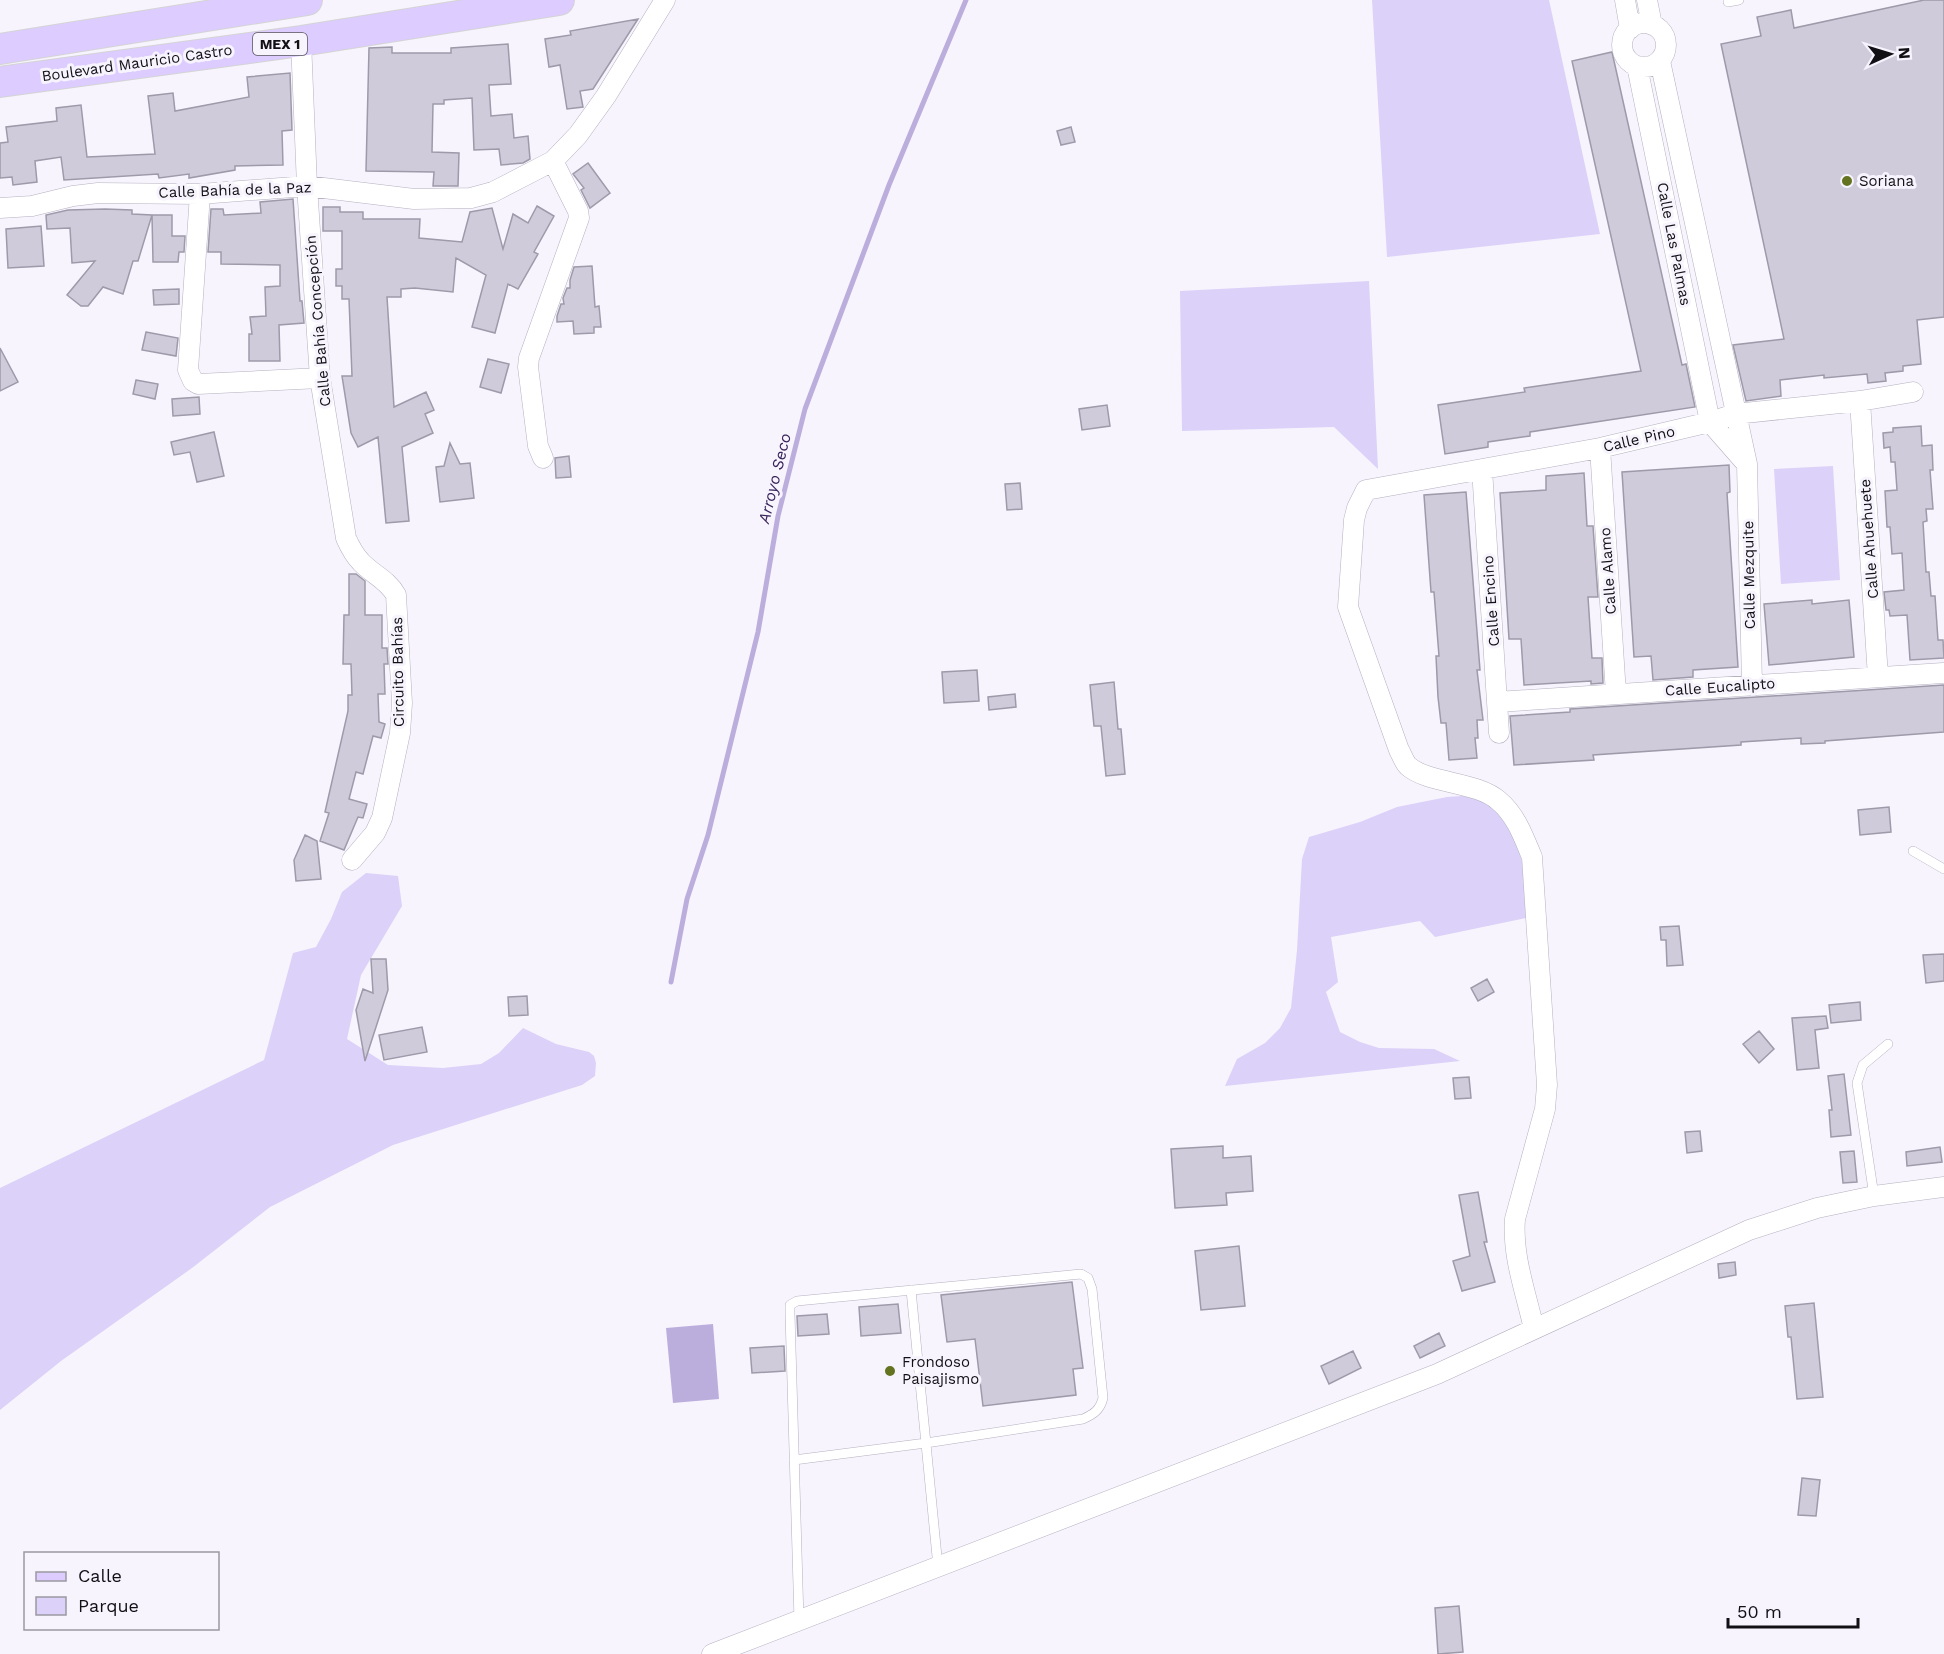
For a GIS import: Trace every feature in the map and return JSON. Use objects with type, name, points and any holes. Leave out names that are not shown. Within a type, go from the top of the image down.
[{"type":"main road","name":"Boulevard Mauricio Castro","points":[[0,82],[301,41],[559,0]]},
{"type":"main road","points":[[0,49],[290,1]]},
{"type":"street","name":"Calle Bahía de la Paz","points":[[0,208],[32,206],[73,196],[98,193],[200,194],[307,186],[414,199],[471,198],[494,192],[553,161],[578,135],[606,96],[665,0]]},
{"type":"street","points":[[1625,0],[1630,29]]},
{"type":"street","points":[[1647,0],[1652,25]]},
{"type":"street","points":[[1642,24],[1652,25],[1660,30],[1666,41],[1666,50],[1660,61],[1649,67],[1637,66],[1627,58],[1623,50],[1624,36],[1630,29],[1642,24]]},
{"type":"street","name":"Calle Bahía Concepción","points":[[301,41],[307,186],[320,378],[346,538],[352,553],[362,564],[387,583]]},
{"type":"street","name":"Calle Las Palmas","points":[[1660,61],[1735,414]]},
{"type":"street","name":"Calle Las Palmas","points":[[1637,66],[1710,422]]},
{"type":"street","points":[[543,458],[538,446],[528,366],[529,358],[579,218],[578,211],[553,161]]},
{"type":"street","points":[[200,194],[188,370],[193,381],[198,384],[320,378]]},
{"type":"street","name":"Calle Pino","points":[[1534,1329],[1515,1251],[1514,1236],[1515,1219],[1545,1109],[1546,1085],[1532,857],[1513,817],[1500,801],[1488,792],[1419,772],[1407,765],[1399,750],[1348,607],[1354,520],[1357,508],[1366,490],[1600,448],[1735,414],[1860,401],[1913,392]]},
{"type":"street","name":"Calle Ahuehuete","points":[[1860,401],[1878,677]]},
{"type":"street","name":"Calle Mezquite","points":[[1735,414],[1747,464],[1752,685]]},
{"type":"street","points":[[1710,422],[1747,464]]},
{"type":"street","name":"Calle Alamo","points":[[1600,448],[1616,694]]},
{"type":"street","name":"Calle Encino","points":[[1482,469],[1499,733]]},
{"type":"street","name":"Circuito Bahías","points":[[352,860],[375,833],[382,818],[400,733],[402,703],[396,595],[387,583]]},
{"type":"street","name":"Calle Eucalipto","points":[[1497,702],[1943,673]]},
{"type":"street","points":[[712,1654],[1437,1374],[1749,1230],[1817,1208],[1874,1196],[1944,1187]]},
{"type":"lane","points":[[1728,0],[1728,2],[1739,0]]},
{"type":"lane","points":[[1913,851],[1944,869]]},
{"type":"lane","points":[[1874,1196],[1857,1083],[1863,1065],[1888,1044]]},
{"type":"lane","points":[[794,1460],[1083,1419],[1095,1413],[1101,1407],[1103,1398],[1092,1289],[1088,1278],[1081,1274],[797,1301],[790,1305],[794,1460],[800,1620]]},
{"type":"lane","points":[[911,1290],[938,1567]]},
{"type":"green space","points":[[1372,0],[1549,0],[1600,234],[1387,257]]},
{"type":"green space","points":[[1369,281],[1378,469],[1334,427],[1182,431],[1180,291]]},
{"type":"green space","points":[[1833,466],[1840,580],[1781,584],[1774,469]]},
{"type":"green space","points":[[1462,796],[1480,800],[1494,809],[1514,836],[1526,886],[1526,918],[1435,937],[1420,921],[1331,937],[1338,982],[1326,992],[1340,1032],[1379,1048],[1434,1049],[1460,1061],[1225,1086],[1237,1059],[1265,1043],[1280,1028],[1291,1008],[1302,859],[1309,837],[1360,822],[1397,807]]},
{"type":"green space","points":[[366,873],[398,876],[402,906],[361,975],[347,1039],[388,1065],[443,1068],[481,1064],[499,1053],[523,1028],[556,1044],[589,1052],[594,1056],[596,1063],[595,1076],[582,1085],[393,1145],[270,1207],[192,1268],[61,1361],[0,1410],[0,1188],[264,1060],[293,953],[316,947],[342,892]]},
{"type":"shaded area","points":[[713,1324],[719,1399],[673,1403],[666,1328]]},
{"type":"building","name":"Soriana","points":[[1924,0],[1944,0],[1944,317],[1917,320],[1921,364],[1903,366],[1903,371],[1885,373],[1886,381],[1868,383],[1867,374],[1824,378],[1824,375],[1780,380],[1781,396],[1746,401],[1733,345],[1784,339],[1721,44],[1761,36],[1757,17],[1791,10],[1794,28]]},
{"type":"building","points":[[638,19],[593,89],[580,91],[583,107],[567,109],[560,65],[549,67],[545,39],[571,35],[570,31]]},
{"type":"building","points":[[508,44],[511,84],[489,85],[491,116],[512,114],[514,138],[528,136],[530,159],[523,163],[501,165],[499,149],[474,150],[472,98],[444,100],[444,104],[433,104],[432,152],[459,153],[458,186],[433,186],[434,172],[366,171],[369,48],[392,47],[392,53],[451,53],[451,48]]},
{"type":"building","points":[[1612,52],[1682,365],[1686,364],[1695,407],[1530,432],[1530,436],[1488,442],[1488,447],[1445,454],[1438,405],[1525,392],[1524,388],[1641,371],[1572,61]]},
{"type":"building","points":[[290,73],[292,130],[282,131],[283,165],[235,166],[235,170],[189,178],[189,174],[159,178],[158,174],[64,180],[61,157],[35,161],[37,182],[13,185],[12,177],[0,178],[0,143],[8,142],[6,127],[57,121],[56,108],[81,105],[87,157],[155,154],[148,96],[173,93],[175,111],[249,97],[247,77]]},
{"type":"building","points":[[1071,127],[1075,142],[1061,145],[1057,131]]},
{"type":"building","points":[[588,163],[610,193],[590,208],[581,190],[584,188],[573,174]]},
{"type":"building","points":[[293,199],[300,301],[302,301],[304,323],[279,325],[280,361],[249,361],[249,334],[252,334],[250,317],[266,316],[265,287],[280,286],[280,265],[221,264],[221,252],[208,252],[211,209],[223,209],[224,215],[261,213],[260,202]]},
{"type":"building","points":[[537,206],[554,216],[534,252],[538,254],[518,289],[508,284],[495,333],[472,327],[486,275],[456,258],[453,292],[415,288],[401,289],[401,297],[387,297],[394,407],[426,392],[434,410],[425,414],[433,433],[402,447],[409,521],[386,523],[378,437],[358,447],[351,433],[342,376],[352,376],[349,299],[342,299],[342,286],[336,286],[336,269],[342,269],[342,231],[323,231],[323,207],[340,207],[340,212],[363,212],[363,219],[420,219],[419,238],[462,242],[470,212],[492,208],[503,249],[513,214],[528,223]]},
{"type":"building","points":[[68,210],[132,210],[132,214],[152,215],[138,261],[133,261],[123,294],[103,287],[88,306],[81,306],[67,295],[95,261],[72,263],[70,228],[47,229],[46,215]]},
{"type":"building","points":[[152,215],[172,215],[172,236],[185,236],[184,252],[179,252],[178,262],[153,262]]},
{"type":"building","points":[[41,226],[44,266],[8,268],[6,229]]},
{"type":"building","points":[[592,266],[595,307],[599,306],[601,327],[594,327],[594,333],[574,334],[573,321],[557,322],[557,316],[561,304],[564,304],[563,298],[567,288],[570,288],[574,267]]},
{"type":"building","points":[[179,289],[179,304],[154,305],[153,290]]},
{"type":"building","points":[[146,332],[178,338],[176,356],[142,350]]},
{"type":"building","points":[[0,348],[18,382],[0,391]]},
{"type":"building","points":[[488,359],[509,364],[501,393],[480,387]]},
{"type":"building","points":[[136,380],[158,384],[155,399],[133,394]]},
{"type":"building","points":[[199,397],[200,414],[173,416],[172,399]]},
{"type":"building","points":[[1107,405],[1110,426],[1082,430],[1079,409]]},
{"type":"building","points":[[1921,426],[1922,446],[1932,445],[1933,470],[1930,470],[1933,509],[1926,509],[1927,521],[1923,522],[1926,572],[1929,572],[1931,596],[1935,596],[1938,640],[1943,640],[1944,658],[1910,660],[1907,615],[1890,616],[1889,610],[1886,610],[1884,592],[1904,590],[1902,553],[1892,554],[1890,527],[1887,527],[1885,491],[1897,490],[1895,462],[1891,462],[1890,447],[1884,448],[1883,433],[1893,432],[1893,428]]},
{"type":"building","points":[[214,432],[224,476],[197,482],[190,452],[174,455],[171,442]]},
{"type":"building","points":[[450,443],[460,464],[470,463],[474,498],[440,502],[436,467],[444,466]]},
{"type":"building","points":[[569,456],[571,477],[556,478],[555,458]]},
{"type":"building","points":[[1729,465],[1730,492],[1727,493],[1738,667],[1693,670],[1693,677],[1653,680],[1651,656],[1634,657],[1622,472]]},
{"type":"building","points":[[1584,473],[1587,526],[1593,526],[1598,597],[1588,597],[1592,658],[1602,658],[1603,683],[1591,684],[1591,681],[1524,685],[1521,639],[1509,639],[1500,493],[1546,490],[1546,476]]},
{"type":"building","points":[[1020,483],[1022,509],[1007,510],[1005,484]]},
{"type":"building","points":[[1466,492],[1480,670],[1477,670],[1483,720],[1477,720],[1478,738],[1475,738],[1477,758],[1449,760],[1446,723],[1441,723],[1438,697],[1436,656],[1439,656],[1434,592],[1431,592],[1424,495]]},
{"type":"building","points":[[349,574],[356,574],[365,581],[365,615],[382,615],[382,648],[387,648],[388,664],[384,664],[385,694],[378,694],[379,722],[385,724],[381,738],[373,736],[363,774],[356,772],[349,799],[367,804],[363,818],[358,817],[344,850],[320,841],[329,813],[325,812],[348,711],[348,695],[352,695],[351,664],[343,664],[344,615],[349,615]]},
{"type":"building","points":[[1812,600],[1812,604],[1849,600],[1854,657],[1769,665],[1764,604]]},
{"type":"building","points":[[977,670],[979,701],[944,703],[942,672]]},
{"type":"building","points":[[1114,682],[1125,774],[1106,776],[1101,726],[1094,726],[1090,685]]},
{"type":"building","points":[[1944,685],[1944,732],[1825,741],[1825,743],[1801,744],[1801,738],[1741,742],[1741,745],[1593,755],[1594,760],[1514,765],[1510,716],[1570,712],[1570,709]]},
{"type":"building","points":[[1015,694],[1016,707],[989,710],[988,697]]},
{"type":"building","points":[[1889,807],[1891,832],[1860,835],[1858,810]]},
{"type":"building","points":[[305,835],[317,841],[321,879],[296,881],[294,860]]},
{"type":"building","points":[[1679,926],[1683,965],[1667,966],[1666,940],[1661,940],[1660,927]]},
{"type":"building","points":[[1944,954],[1944,981],[1926,983],[1923,955]]},
{"type":"building","points":[[371,959],[386,959],[388,990],[365,1061],[356,1010],[363,989],[373,993]]},
{"type":"building","points":[[1487,979],[1494,992],[1478,1001],[1471,988]]},
{"type":"building","points":[[527,996],[528,1015],[509,1016],[508,997]]},
{"type":"building","points":[[1860,1002],[1861,1020],[1831,1023],[1829,1005]]},
{"type":"building","points":[[1826,1016],[1828,1028],[1815,1030],[1819,1068],[1797,1070],[1792,1018]]},
{"type":"building","points":[[422,1027],[427,1052],[384,1060],[379,1035]]},
{"type":"building","points":[[1759,1031],[1774,1049],[1759,1063],[1743,1044]]},
{"type":"building","points":[[1844,1074],[1851,1135],[1831,1137],[1829,1110],[1832,1110],[1828,1076]]},
{"type":"building","points":[[1469,1077],[1471,1098],[1455,1099],[1453,1078]]},
{"type":"building","points":[[1700,1131],[1702,1151],[1687,1153],[1685,1132]]},
{"type":"building","points":[[1223,1146],[1223,1158],[1251,1156],[1253,1191],[1226,1193],[1227,1205],[1175,1208],[1171,1149]]},
{"type":"building","points":[[1940,1147],[1942,1162],[1907,1166],[1906,1152]]},
{"type":"building","points":[[1854,1151],[1857,1182],[1843,1183],[1840,1152]]},
{"type":"building","points":[[1478,1192],[1487,1242],[1484,1242],[1495,1282],[1462,1291],[1453,1261],[1470,1256],[1459,1195]]},
{"type":"building","points":[[1239,1246],[1245,1306],[1201,1310],[1195,1251]]},
{"type":"building","points":[[1735,1262],[1736,1275],[1719,1278],[1718,1264]]},
{"type":"building","points":[[1072,1282],[1083,1368],[1073,1369],[1076,1395],[983,1406],[975,1339],[947,1342],[941,1295]]},
{"type":"building","points":[[1814,1303],[1823,1397],[1797,1399],[1791,1337],[1788,1337],[1785,1306]]},
{"type":"building","points":[[898,1304],[901,1333],[861,1336],[859,1307]]},
{"type":"building","points":[[827,1314],[829,1334],[798,1336],[797,1316]]},
{"type":"building","points":[[1439,1333],[1445,1346],[1420,1358],[1414,1346]]},
{"type":"building","points":[[784,1346],[785,1371],[752,1373],[750,1348]]},
{"type":"building","points":[[1353,1351],[1361,1368],[1329,1384],[1321,1366]]},
{"type":"building","points":[[1802,1478],[1820,1480],[1816,1516],[1798,1515]]},
{"type":"building","points":[[1459,1606],[1463,1652],[1438,1654],[1435,1608]]},
{"type":"waterway","name":"Arroyo Seco","points":[[671,982],[687,899],[708,835],[758,632],[778,516],[805,409],[889,185],[966,0]]},
{"type":"place","name":"Soriana","points":[[1847,181]]},
{"type":"place","name":"Frondoso Paisajismo","points":[[890,1371]]}]
